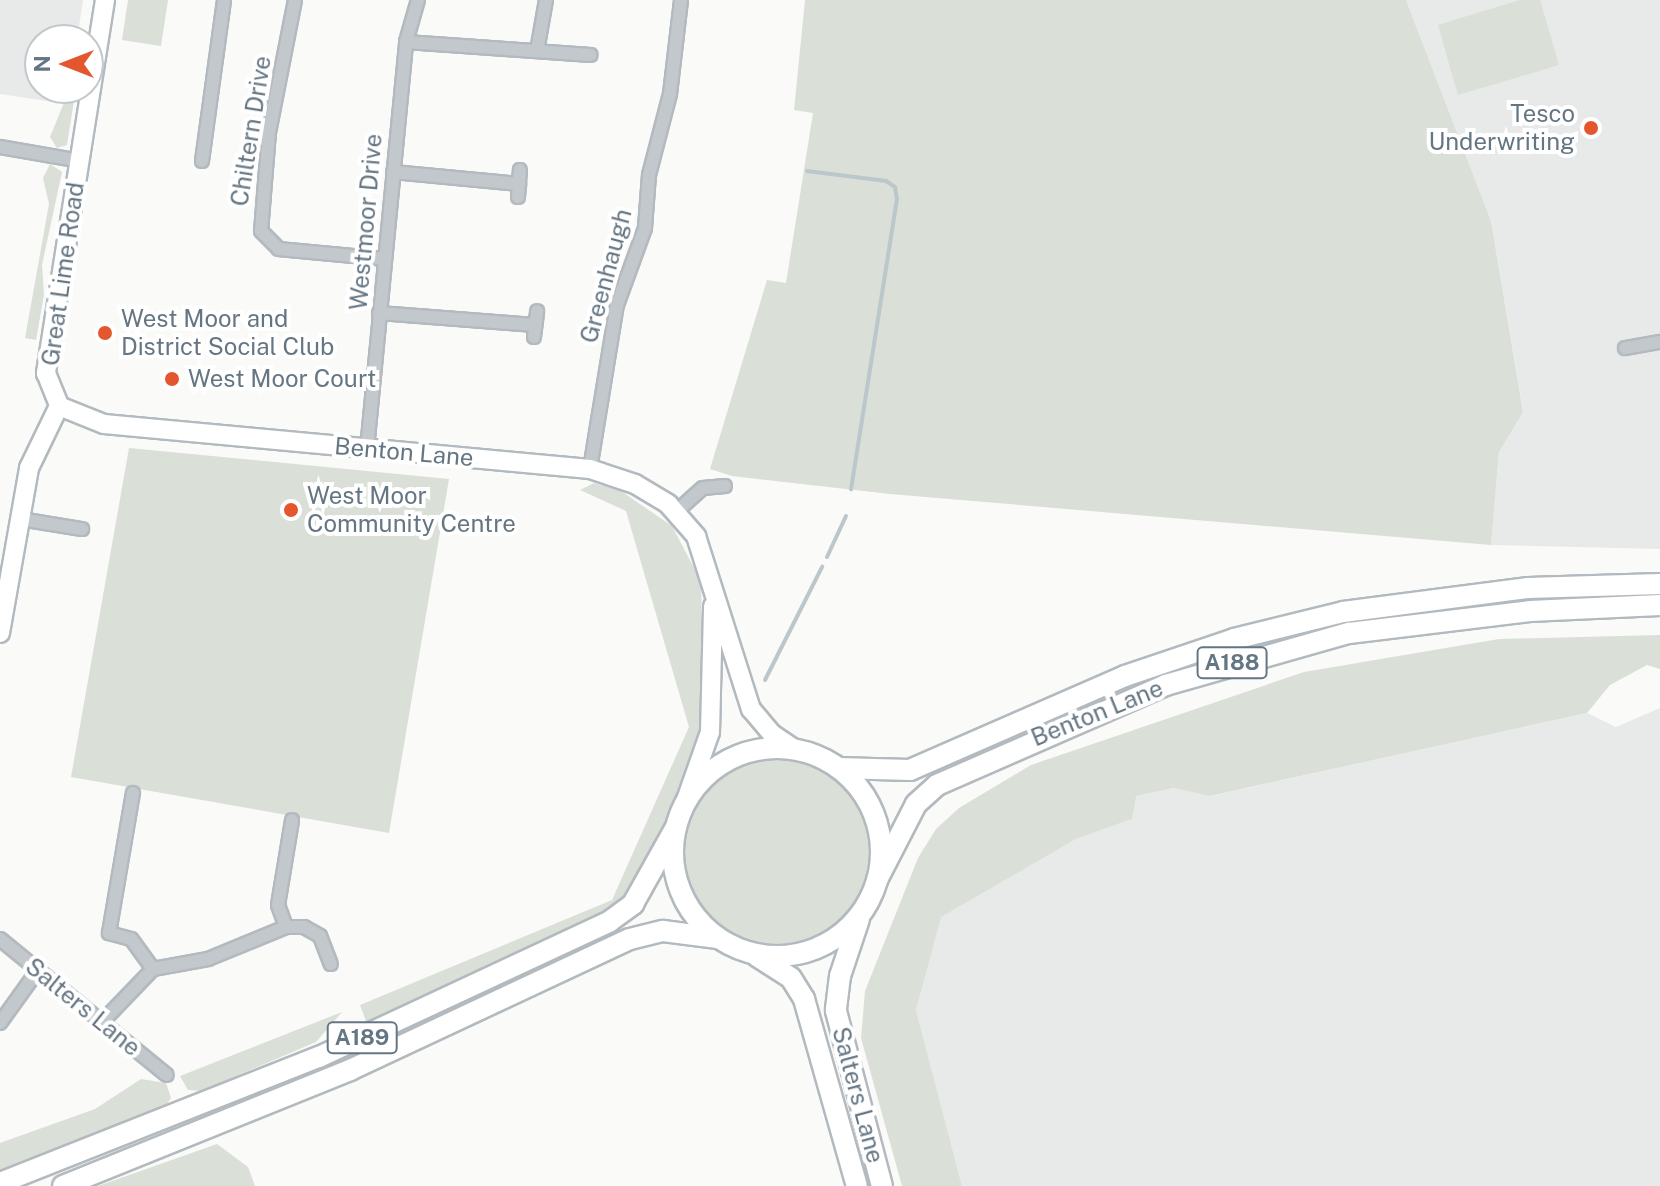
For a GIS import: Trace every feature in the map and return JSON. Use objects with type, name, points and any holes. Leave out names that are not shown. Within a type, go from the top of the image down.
[{"type":"main road","name":"Great Lime Road","points":[[59,406],[46,373],[105,0]]},
{"type":"main road","name":"Benton Lane","points":[[59,406],[104,424],[590,469],[635,484],[676,512],[696,536],[710,568],[751,709],[772,734],[796,750]]},
{"type":"main road","points":[[0,633],[33,453],[59,406]]},
{"type":"main road","name":"Benton Lane","points":[[685,803],[712,714],[710,568]]},
{"type":"main road","name":"Benton Lane","points":[[838,768],[910,770],[1125,676],[1234,639],[1343,612],[1528,588],[1660,584]]},
{"type":"main road","name":"Benton Lane","points":[[877,880],[916,804],[937,785],[1166,685],[1349,633],[1517,612],[1660,605]]},
{"type":"main road","name":"A189","points":[[0,1183],[319,1057],[610,921],[640,894],[676,827],[685,803],[705,777],[732,758],[763,749],[796,750],[838,768],[860,790],[875,818],[880,848],[877,880],[862,911],[837,937],[805,952],[752,953],[718,938],[663,931],[630,939],[350,1070],[63,1186]]},
{"type":"main road","name":"A189","points":[[676,827],[674,863],[683,897],[718,938]]},
{"type":"main road","name":"Salters Lane","points":[[862,911],[840,976],[836,1011],[882,1186]]},
{"type":"main road","name":"Salters Lane","points":[[752,953],[791,978],[804,999],[857,1186]]},
{"type":"street","points":[[202,161],[224,0]]},
{"type":"street","name":"Chiltern Drive","points":[[295,0],[269,132],[261,231],[279,249],[385,259]]},
{"type":"street","name":"Westmoor Drive","points":[[367,449],[406,42],[418,0]]},
{"type":"street","points":[[537,51],[546,0]]},
{"type":"street","name":"Greenhaugh","points":[[590,469],[617,305],[645,228],[649,175],[670,94],[681,0]]},
{"type":"street","points":[[406,42],[591,55]]},
{"type":"street","points":[[0,147],[80,161]]},
{"type":"street","points":[[393,172],[518,190],[520,170]]},
{"type":"street","points":[[379,313],[535,331],[537,311]]},
{"type":"street","points":[[1625,348],[1660,342]]},
{"type":"street","points":[[676,512],[703,488],[725,486]]},
{"type":"street","points":[[20,519],[82,529]]},
{"type":"street","points":[[133,793],[109,933],[131,939],[153,969]]},
{"type":"street","points":[[286,927],[278,905],[292,820]]},
{"type":"street","points":[[102,1022],[153,969],[208,959],[286,927],[304,927],[320,936],[331,964]]},
{"type":"street","name":"Salters Lane","points":[[0,939],[167,1075]]},
{"type":"street","points":[[0,1023],[38,970]]},
{"type":"shaded area","points":[[0,0],[83,0],[79,24],[24,24],[24,98],[0,94]]},
{"type":"shaded area","points":[[128,0],[168,0],[161,46],[122,40]]},
{"type":"shaded area","points":[[805,0],[1406,0],[1491,221],[1523,412],[1499,452],[1491,545],[890,494],[732,476],[710,469],[767,280],[786,283],[813,113],[794,110]]},
{"type":"shaded area","points":[[1406,0],[1660,0],[1660,549],[1491,545],[1499,452],[1523,411],[1491,221]]},
{"type":"shaded area","points":[[1520,0],[1540,0],[1559,65],[1458,95],[1438,25]]},
{"type":"shaded area","points":[[63,104],[73,104],[67,145],[57,148],[50,137]]},
{"type":"shaded area","points":[[50,164],[62,172],[42,265],[44,295],[36,340],[25,338],[49,204],[43,178]]},
{"type":"shaded area","points":[[129,448],[449,479],[389,833],[71,777]]},
{"type":"shaded area","points":[[594,483],[621,491],[672,526],[701,581],[704,727],[697,753],[643,877],[616,911],[367,1024],[360,1005],[612,900],[689,727],[626,511],[580,490]]},
{"type":"shaded area","points":[[1660,635],[1660,669],[1647,665],[1610,685],[1587,713],[1210,796],[1173,788],[1136,796],[1132,819],[1076,839],[941,917],[916,1010],[962,1186],[902,1186],[861,1038],[865,991],[918,858],[936,829],[959,808],[1031,765],[1304,672],[1499,639]]},
{"type":"shaded area","points":[[1660,708],[1660,1186],[962,1186],[916,1010],[940,917],[1076,839],[1132,819],[1135,796],[1173,788],[1211,796],[1587,713],[1616,727]]},
{"type":"shaded area","points":[[776,758],[812,765],[843,785],[863,816],[870,852],[863,888],[843,919],[812,939],[776,946],[740,939],[709,919],[689,888],[682,852],[689,816],[709,785],[740,765]]},
{"type":"shaded area","points":[[342,1012],[316,1042],[201,1091],[188,1090],[180,1076]]},
{"type":"shaded area","points":[[141,1079],[166,1083],[171,1098],[165,1107],[0,1170],[0,1143],[95,1109]]},
{"type":"shaded area","points":[[217,1144],[248,1167],[255,1186],[98,1186]]},
{"type":"waterway","points":[[807,171],[886,181],[895,187],[897,199],[851,489]]},
{"type":"waterway","points":[[827,557],[846,516]]},
{"type":"waterway","points":[[765,680],[822,567]]},
{"type":"place","name":"Tesco Underwriting","points":[[1591,128]]},
{"type":"place","name":"West Moor and District Social Club","points":[[105,333]]},
{"type":"place","name":"West Moor Court","points":[[172,379]]},
{"type":"place","name":"West Moor Community Centre","points":[[291,510]]}]
